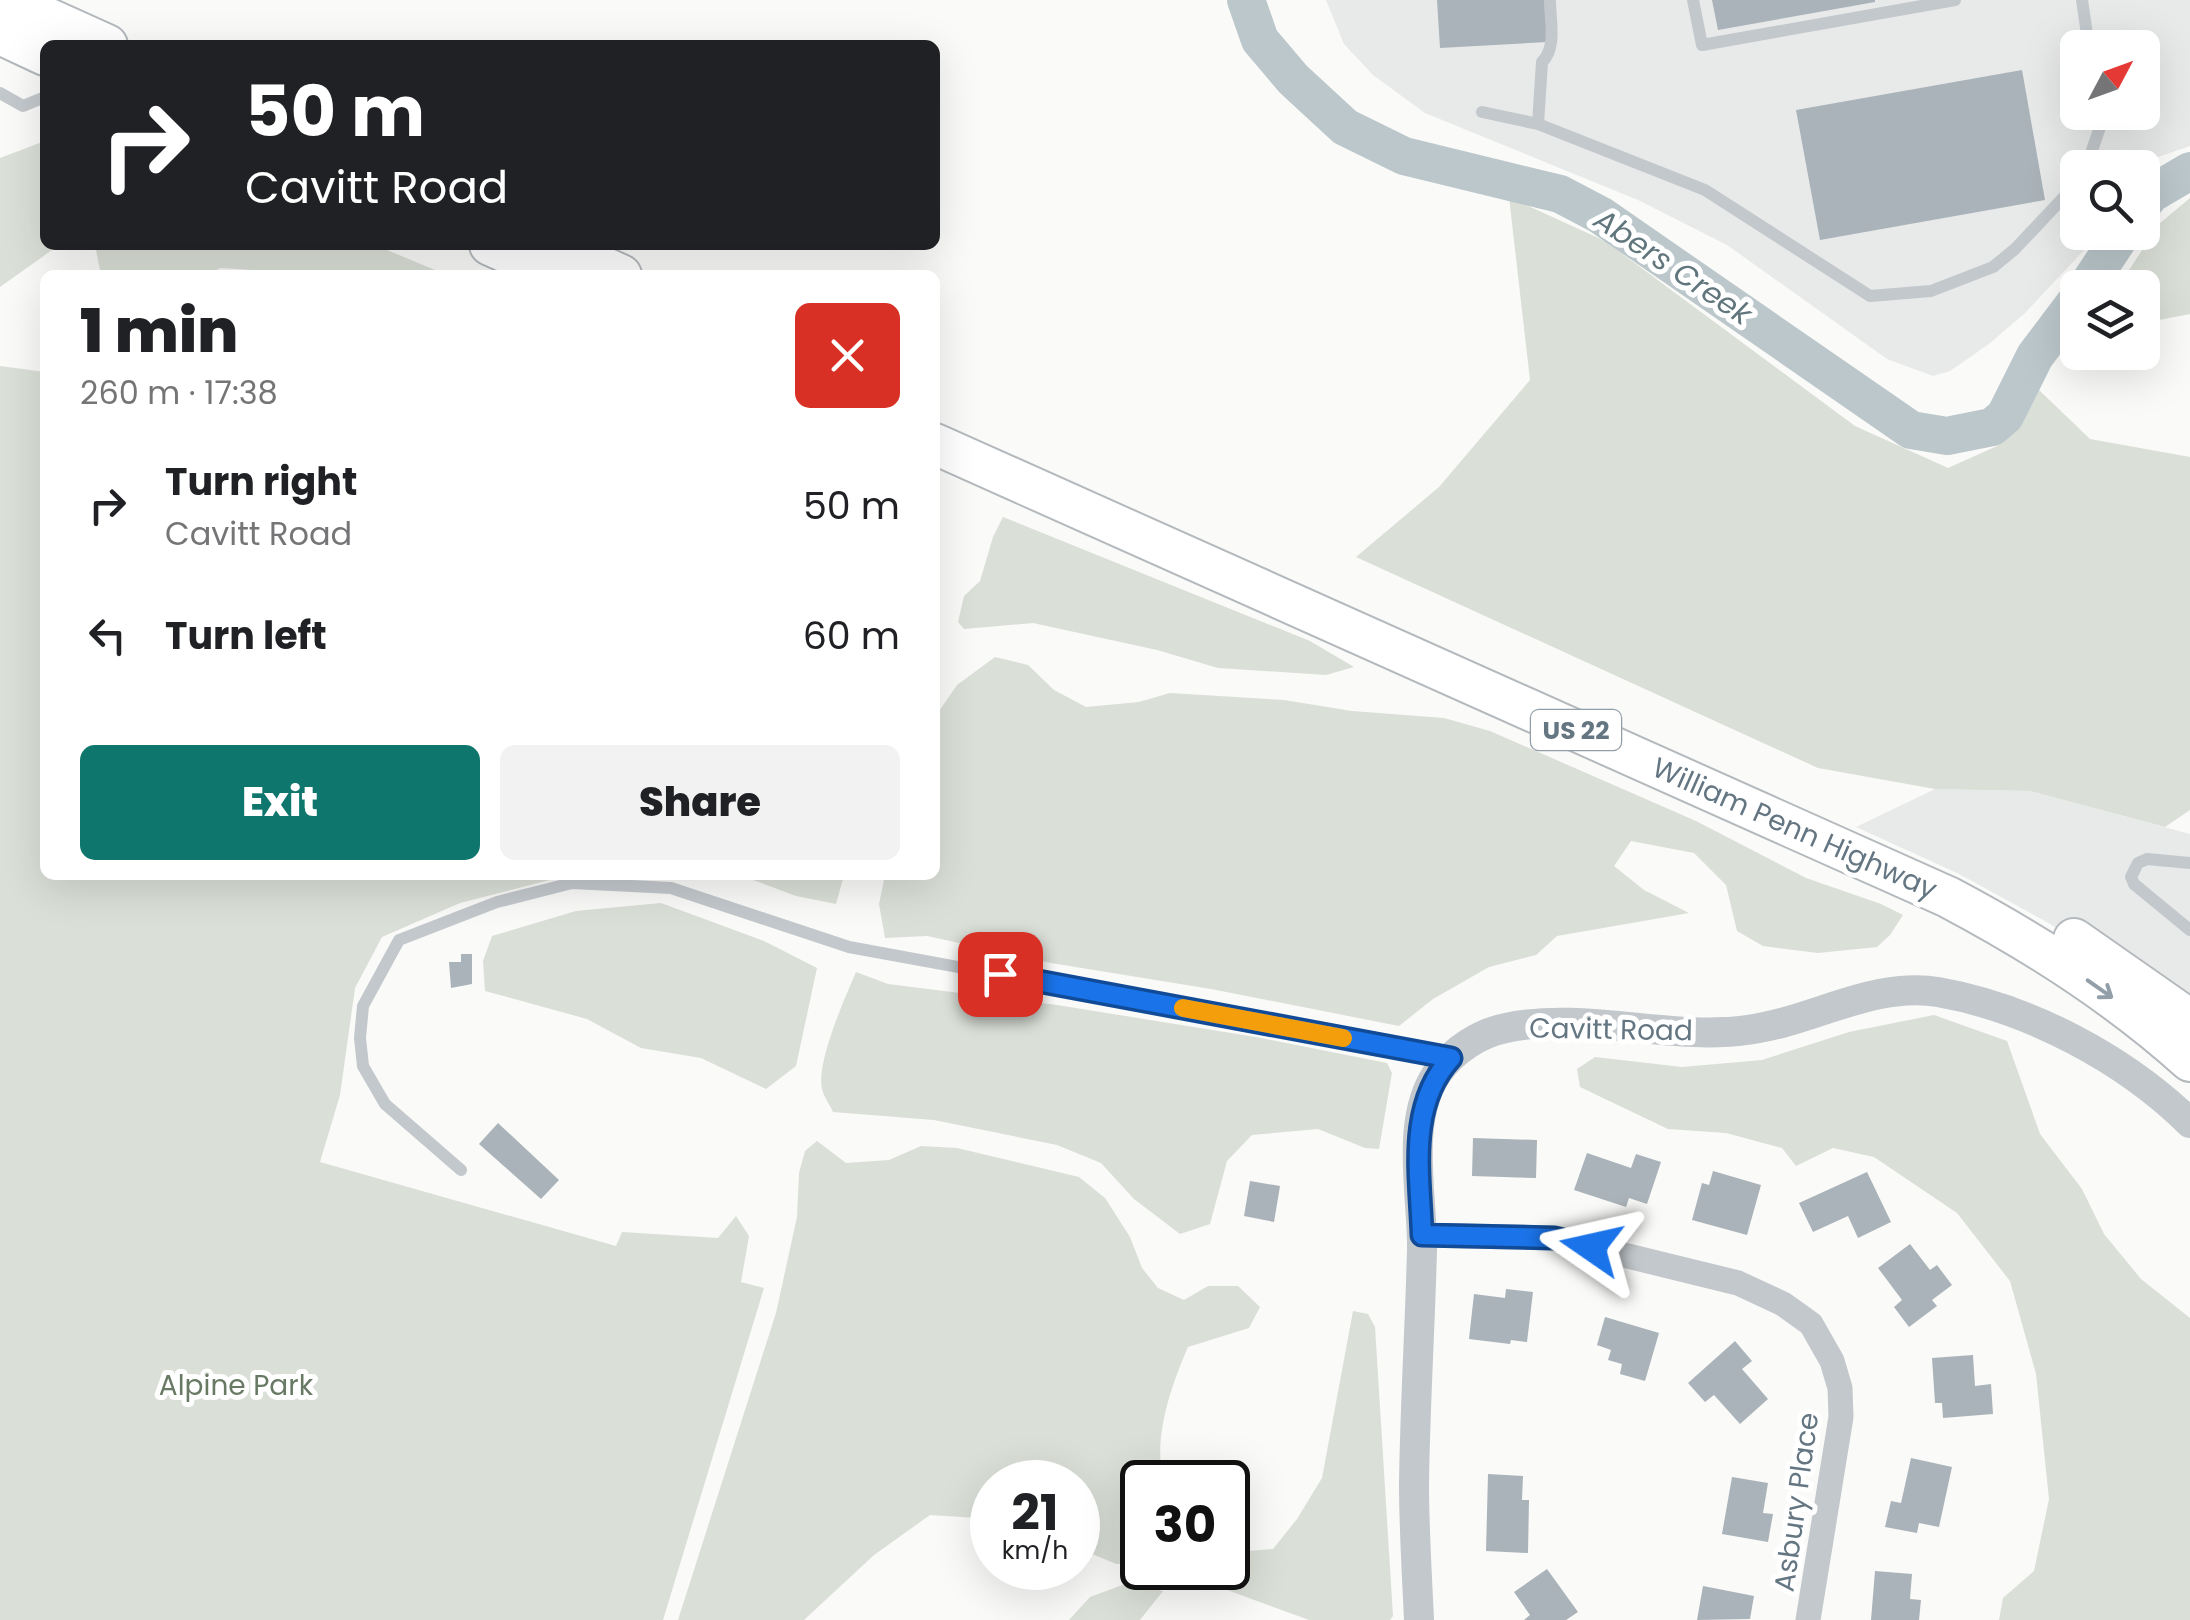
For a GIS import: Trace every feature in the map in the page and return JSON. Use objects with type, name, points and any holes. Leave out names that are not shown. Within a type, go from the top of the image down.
[{"type":"highway","points":[[8,0],[97,40]]},
{"type":"highway","points":[[0,34],[40,52]]},
{"type":"highway","points":[[501,250],[546,270]]},
{"type":"highway","points":[[565,250],[610,270]]},
{"type":"highway","name":"William Penn Highway","points":[[940,417],[1942,866],[2086,946],[2190,1020]]},
{"type":"highway","name":"William Penn Highway","points":[[940,446],[1948,897],[2084,977],[2190,1061]]},
{"type":"street","name":"Cavitt Road","points":[[1419,1620],[1414,1487],[1422,1235],[1419,1138],[1423,1110],[1437,1073],[1451,1058],[1486,1034],[1562,1023],[1745,1031],[1884,994],[1924,990],[2010,1013],[2089,1049],[2123,1069],[2190,1123]]},
{"type":"street","name":"Asbury Place","points":[[1422,1235],[1554,1238],[1738,1283],[1782,1304],[1811,1324],[1832,1361],[1840,1388],[1841,1417],[1808,1620]]},
{"type":"lane","points":[[1538,124],[1542,62],[1548,58],[1551,46],[1550,0]]},
{"type":"lane","points":[[1693,0],[1702,45],[1956,0]]},
{"type":"lane","points":[[2082,0],[2086,30]]},
{"type":"lane","points":[[0,93],[23,106],[40,98]]},
{"type":"lane","points":[[1482,112],[1538,124],[1706,190],[1870,296],[1932,292],[1992,266],[2015,249],[2060,201]]},
{"type":"lane","points":[[2190,864],[2147,860],[2138,863],[2130,878],[2190,930]]},
{"type":"lane","points":[[461,1170],[385,1104],[363,1066],[363,1006],[399,940],[497,902],[572,883],[670,888],[849,947],[1451,1058]]},
{"type":"shaded area","points":[[1326,0],[2190,0],[2190,146],[2160,156],[2160,150],[2060,150],[2060,250],[2084,250],[2065,270],[2060,270],[2060,276],[2025,313],[1989,344],[1950,371],[1933,376],[1887,359],[1727,245],[1638,200],[1425,113],[1373,75],[1344,44]]},
{"type":"shaded area","points":[[1935,789],[2030,791],[2190,834],[2190,1020],[2045,921],[1959,874],[1856,827]]},
{"type":"green space","points":[[40,143],[40,250],[52,250],[0,287],[0,158]]},
{"type":"green space","points":[[1509,197],[1605,241],[1855,426],[1948,468],[1997,446],[2039,390],[2090,439],[2190,457],[2190,810],[2165,827],[2030,791],[1935,789],[1818,768],[1356,557],[1439,487],[1530,380]]},
{"type":"green space","points":[[2190,198],[2190,314],[2160,320],[2160,270],[2129,270],[2142,250],[2160,250],[2160,223]]},
{"type":"green space","points":[[96,250],[387,250],[435,270],[221,268],[100,270]]},
{"type":"green space","name":"Alpine Park","points":[[0,366],[40,371],[40,880],[550,880],[460,903],[382,937],[355,988],[340,1095],[320,1162],[616,1246],[622,1232],[718,1238],[736,1216],[749,1236],[741,1282],[764,1288],[663,1620],[0,1620]]},
{"type":"green space","points":[[1003,517],[1310,641],[1354,667],[1326,675],[1218,668],[1157,650],[1033,623],[964,629],[958,622],[964,596],[980,581]]},
{"type":"green space","points":[[995,657],[1028,665],[1054,690],[1086,707],[1139,702],[1170,693],[1284,700],[1352,711],[1444,718],[1490,731],[1696,821],[1806,878],[1903,915],[1877,947],[1818,953],[1763,946],[1737,931],[1726,885],[1694,853],[1631,841],[1614,866],[1644,890],[1689,913],[1557,936],[1536,955],[1489,967],[1433,999],[1399,1026],[1051,963],[927,936],[885,938],[879,904],[884,880],[940,880],[940,710],[957,685]]},
{"type":"green space","points":[[753,880],[843,880],[836,904],[796,896]]},
{"type":"green space","points":[[661,903],[764,941],[817,968],[796,1066],[766,1089],[701,1058],[641,1048],[587,1019],[485,991],[483,961],[492,936],[576,911]]},
{"type":"green space","points":[[856,972],[888,984],[1057,1005],[1387,1063],[1392,1073],[1379,1149],[1365,1148],[1318,1129],[1252,1135],[1227,1161],[1210,1224],[1180,1234],[1134,1199],[1101,1163],[1057,1145],[934,1120],[833,1112],[822,1089],[823,1063]]},
{"type":"green space","points":[[1934,1015],[2007,1041],[2040,1134],[2082,1189],[2104,1234],[2141,1279],[2190,1318],[2190,1620],[1999,1620],[2003,1598],[2034,1571],[2049,1499],[2036,1374],[2010,1281],[1957,1213],[1874,1157],[1833,1148],[1796,1166],[1782,1148],[1726,1133],[1668,1129],[1580,1087],[1577,1069],[1595,1057],[1682,1067],[1762,1060],[1849,1032]]},
{"type":"green space","points":[[817,1141],[846,1163],[889,1160],[921,1146],[957,1148],[1079,1177],[1105,1198],[1130,1237],[1142,1268],[1158,1288],[1184,1300],[1208,1286],[1238,1286],[1260,1307],[1249,1328],[1188,1347],[1170,1396],[1161,1460],[1120,1460],[1120,1564],[1100,1557],[1100,1460],[970,1460],[970,1518],[930,1515],[874,1555],[804,1620],[678,1620],[776,1313],[797,1217],[799,1173],[805,1151]]},
{"type":"green space","points":[[1353,1311],[1368,1314],[1375,1327],[1393,1616],[1390,1620],[1309,1620],[1228,1590],[1250,1590],[1250,1551],[1273,1549],[1322,1478]]},
{"type":"green space","points":[[1120,1586],[1120,1590],[1163,1591],[1140,1620],[1069,1620],[1090,1597]]},
{"type":"building","points":[[1437,0],[1545,0],[1547,42],[1440,48]]},
{"type":"building","points":[[1712,0],[1875,0],[1875,2],[1718,30]]},
{"type":"building","points":[[2022,70],[2045,200],[1820,240],[1796,110]]},
{"type":"building","points":[[461,954],[472,954],[472,984],[451,988],[449,962],[461,962]]},
{"type":"building","points":[[498,1123],[559,1180],[541,1199],[479,1144]]},
{"type":"building","points":[[1473,1138],[1537,1140],[1536,1178],[1472,1176]]},
{"type":"building","points":[[1587,1153],[1631,1168],[1636,1154],[1661,1162],[1647,1204],[1629,1198],[1626,1207],[1574,1190]]},
{"type":"building","points":[[1713,1171],[1761,1185],[1747,1235],[1692,1220],[1702,1183],[1709,1185]]},
{"type":"building","points":[[1867,1172],[1891,1222],[1858,1238],[1848,1216],[1813,1232],[1799,1203]]},
{"type":"building","points":[[1250,1181],[1280,1186],[1274,1222],[1244,1216]]},
{"type":"building","points":[[1910,1244],[1930,1270],[1937,1265],[1952,1285],[1932,1300],[1937,1306],[1909,1327],[1894,1307],[1902,1300],[1878,1268]]},
{"type":"building","points":[[1506,1289],[1533,1292],[1527,1342],[1469,1339],[1474,1294],[1505,1298]]},
{"type":"building","points":[[1605,1317],[1659,1333],[1645,1381],[1620,1374],[1622,1364],[1608,1360],[1611,1350],[1597,1345]]},
{"type":"building","points":[[1735,1341],[1752,1361],[1742,1369],[1768,1399],[1740,1424],[1714,1395],[1705,1402],[1688,1383]]},
{"type":"building","points":[[1973,1355],[1975,1386],[1991,1384],[1993,1414],[1943,1418],[1942,1403],[1935,1403],[1932,1358]]},
{"type":"building","points":[[1911,1458],[1952,1467],[1939,1527],[1919,1523],[1917,1533],[1885,1527],[1891,1501],[1901,1503]]},
{"type":"building","points":[[1488,1474],[1523,1476],[1522,1500],[1529,1500],[1528,1553],[1486,1551]]},
{"type":"building","points":[[1732,1477],[1768,1483],[1763,1513],[1773,1514],[1768,1542],[1722,1534]]},
{"type":"building","points":[[1547,1569],[1578,1612],[1566,1620],[1524,1620],[1530,1615],[1514,1592]]},
{"type":"building","points":[[1875,1571],[1912,1574],[1910,1599],[1921,1600],[1919,1620],[1871,1620]]},
{"type":"building","points":[[1703,1586],[1754,1596],[1750,1619],[1697,1620]]},
{"type":"waterway","name":"Abers Creek","points":[[1246,0],[1260,40],[1293,79],[1345,127],[1404,156],[1560,194],[1600,215],[1911,430],[1947,436],[1992,427],[2005,416],[2035,356],[2060,323]]},
{"type":"waterway","name":"Abers Creek","points":[[2160,189],[2190,171]]},
{"type":"waterway","name":"Abers Creek","points":[[2098,270],[2111,250]]},
{"type":"slow traffic","points":[[1183,1008],[1343,1038]]},
{"type":"route","points":[[1000,974],[1451,1058],[1437,1073],[1423,1110],[1419,1138],[1422,1235],[1554,1238],[1591,1247]]}]
